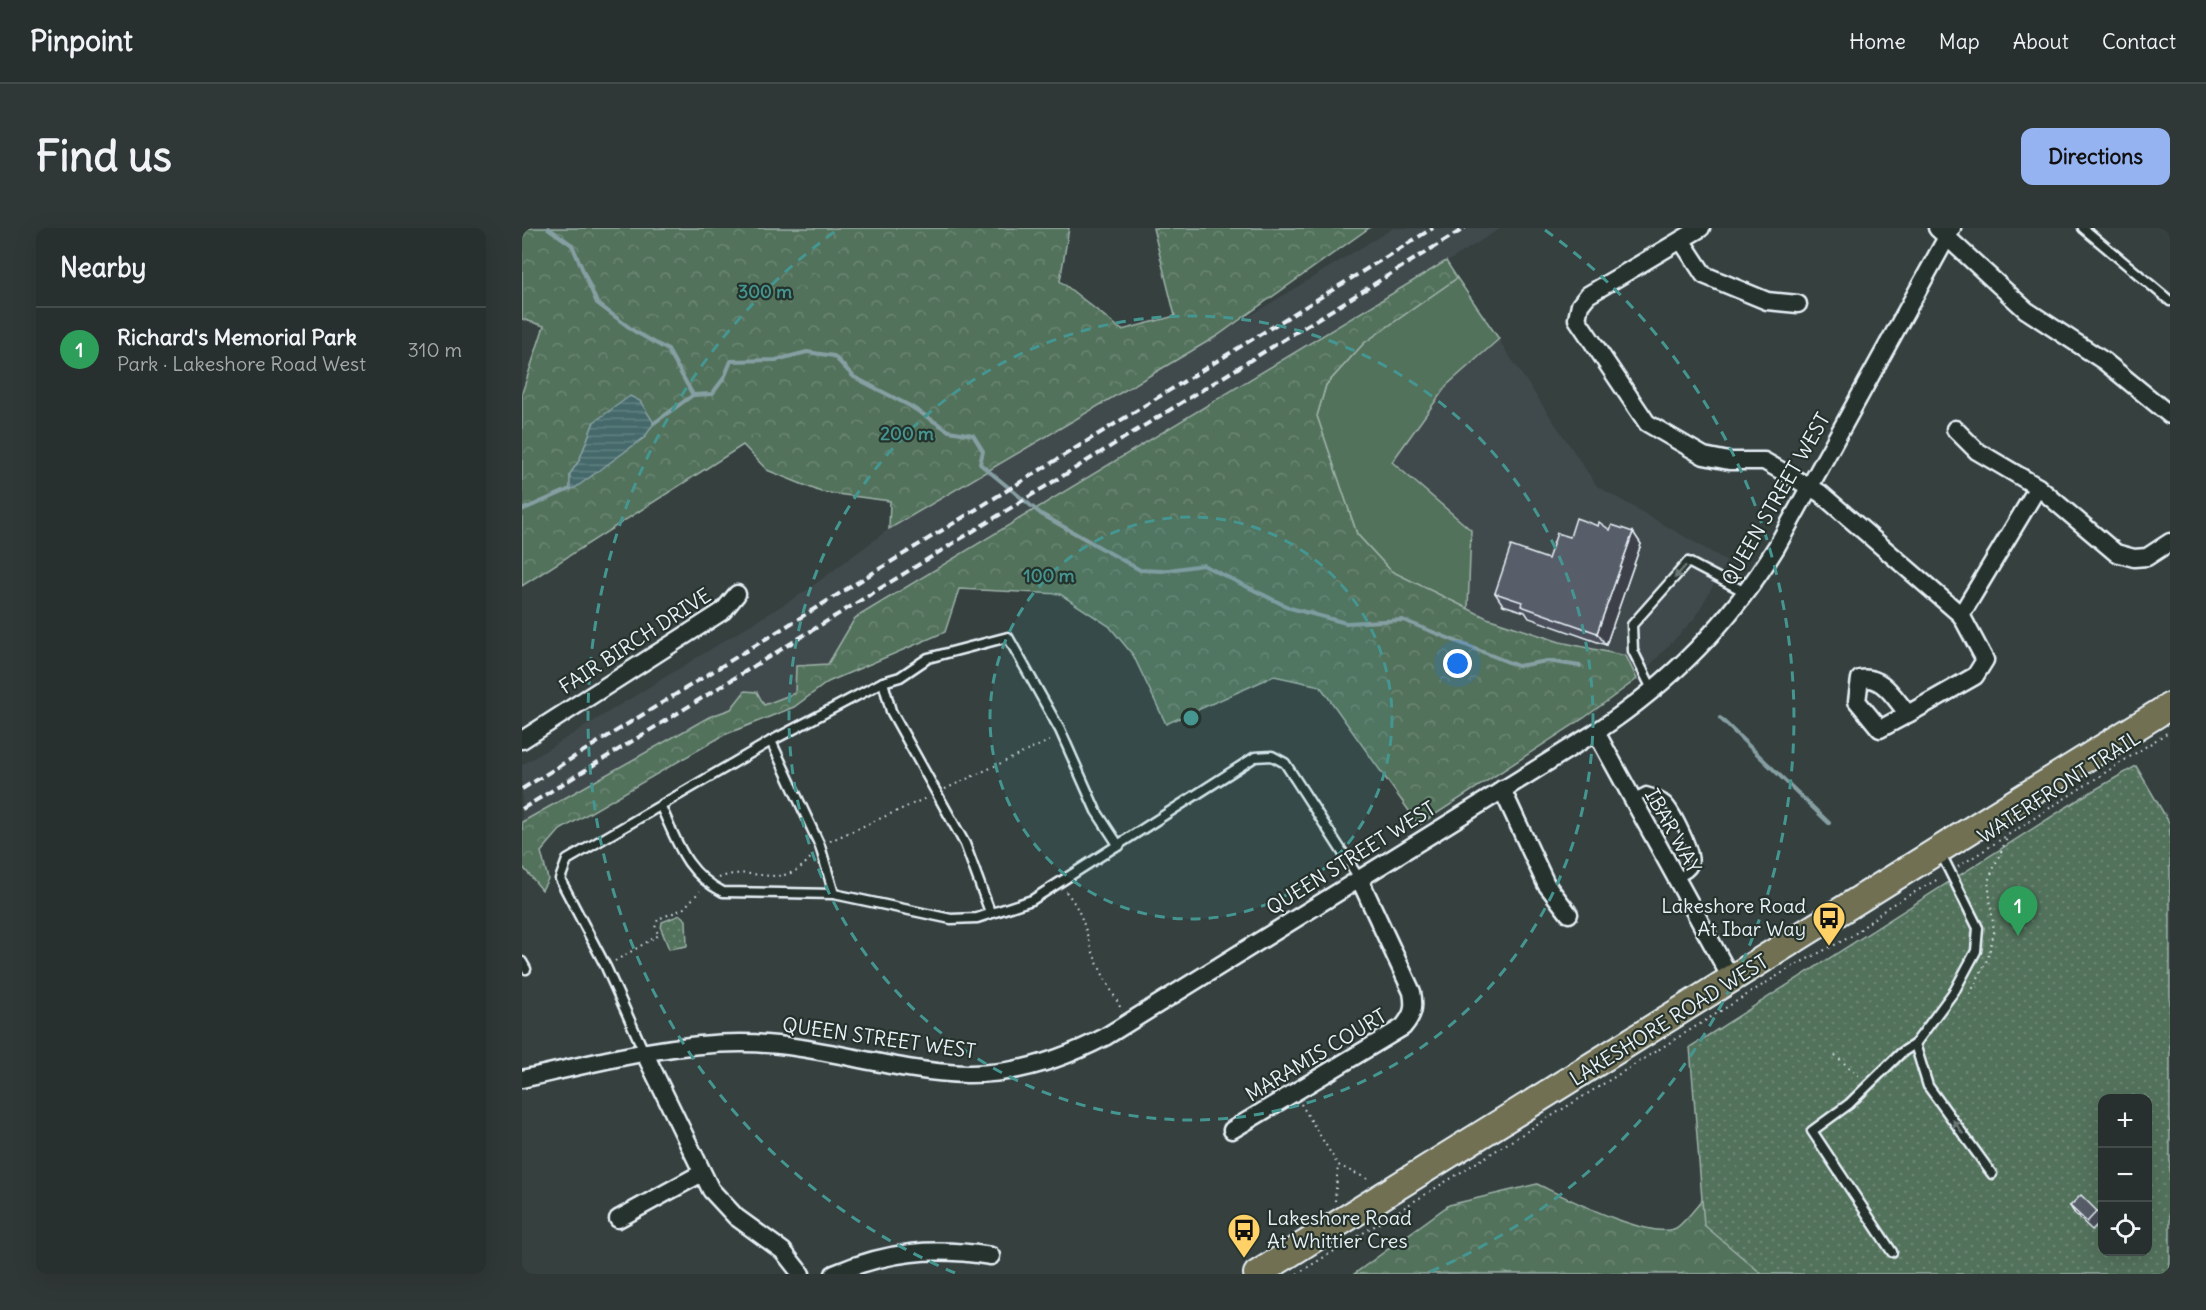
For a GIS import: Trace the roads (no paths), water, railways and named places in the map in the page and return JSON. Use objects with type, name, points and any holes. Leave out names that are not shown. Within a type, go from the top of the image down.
[{"type":"main road","name":"LAKESHORE ROAD WEST","points":[[1257,1274],[2170,706]]},
{"type":"street","points":[[1701,228],[1588,295],[1580,305],[1577,319],[1647,423],[1704,456],[1730,461],[1764,461],[1809,487],[1961,615],[1982,651],[1985,660],[1982,668],[1975,676],[1908,714]]},
{"type":"street","points":[[1945,231],[2026,310],[2104,361],[2170,415]]},
{"type":"street","name":"QUEEN STREET WEST","points":[[522,1079],[644,1052],[706,1044],[782,1045],[936,1071],[990,1073],[1054,1060],[1089,1045],[1128,1022],[1596,732],[1653,691],[1697,652],[1747,593],[1809,487],[1945,231]]},
{"type":"street","points":[[1681,240],[1695,265],[1704,275],[1767,301],[1798,304]]},
{"type":"street","points":[[1955,429],[1977,451],[2038,487],[2116,553],[2134,558],[2147,557],[2170,542]]},
{"type":"street","points":[[1961,615],[2038,487]]},
{"type":"street","name":"FAIR BIRCH DRIVE","points":[[522,740],[723,611],[737,594]]},
{"type":"street","name":"IBAR WAY","points":[[1596,732],[1732,980]]},
{"type":"street","points":[[1502,789],[1546,884],[1569,914]]},
{"type":"street","name":"MARAMIS COURT","points":[[1232,1130],[1403,1027],[1415,1006],[1412,992],[1359,878]]},
{"type":"street","points":[[644,1052],[702,1173],[720,1203],[752,1230],[783,1251],[801,1274]]},
{"type":"street","points":[[618,1219],[702,1173]]},
{"type":"street","points":[[834,1274],[889,1255],[940,1251],[991,1256]]},
{"type":"lane","points":[[2083,228],[2170,301]]},
{"type":"lane","points":[[1653,691],[1633,651],[1632,626],[1688,562],[1747,593]]},
{"type":"lane","points":[[644,1052],[606,967],[560,879],[567,860],[771,741],[883,682],[900,677],[928,658],[1008,637],[1060,730],[1096,811],[1119,846]]},
{"type":"lane","points":[[883,682],[891,711],[965,844],[990,912]]},
{"type":"lane","points":[[771,741],[820,846],[834,894]]},
{"type":"lane","points":[[661,807],[688,865],[706,883],[723,892],[834,894],[951,919],[977,918],[1032,900],[1119,846],[1255,756],[1272,756],[1285,763],[1359,878]]},
{"type":"lane","points":[[1632,799],[1646,792],[1658,795],[1669,804],[1695,853],[1694,863],[1689,872],[1675,879]]},
{"type":"lane","points":[[1892,1252],[1812,1131],[1849,1104],[1900,1053],[1915,1044],[1955,990],[1976,951],[1978,928],[1940,851]]},
{"type":"lane","points":[[1915,1044],[1928,1086],[1992,1174]]},
{"type":"water","points":[[630,396],[640,401],[654,423],[645,437],[575,488],[570,489],[570,474],[579,461],[594,422]]},
{"type":"waterway","points":[[548,228],[572,245],[597,303],[634,331],[668,350],[693,395],[712,394],[724,378],[731,361],[776,360],[807,352],[834,356],[854,377],[910,406],[949,431],[973,435],[983,451],[980,464],[1041,514],[1140,570],[1162,571],[1203,565],[1290,608],[1346,623],[1403,620],[1518,666],[1547,661],[1580,666]]},
{"type":"waterway","points":[[654,423],[693,395]]},
{"type":"waterway","points":[[522,510],[570,489]]},
{"type":"waterway","points":[[1720,718],[1829,823]]},
{"type":"railway","points":[[522,789],[1433,228]]},
{"type":"railway","points":[[522,809],[1465,228]]},
{"type":"place","name":"Richard's Memorial Park","points":[[2018,936]]},
{"type":"place","name":"Lakeshore Road At Ibar Way","points":[[1829,947]]},
{"type":"place","name":"Lakeshore Road At Whittier Cres","points":[[1244,1259]]}]
